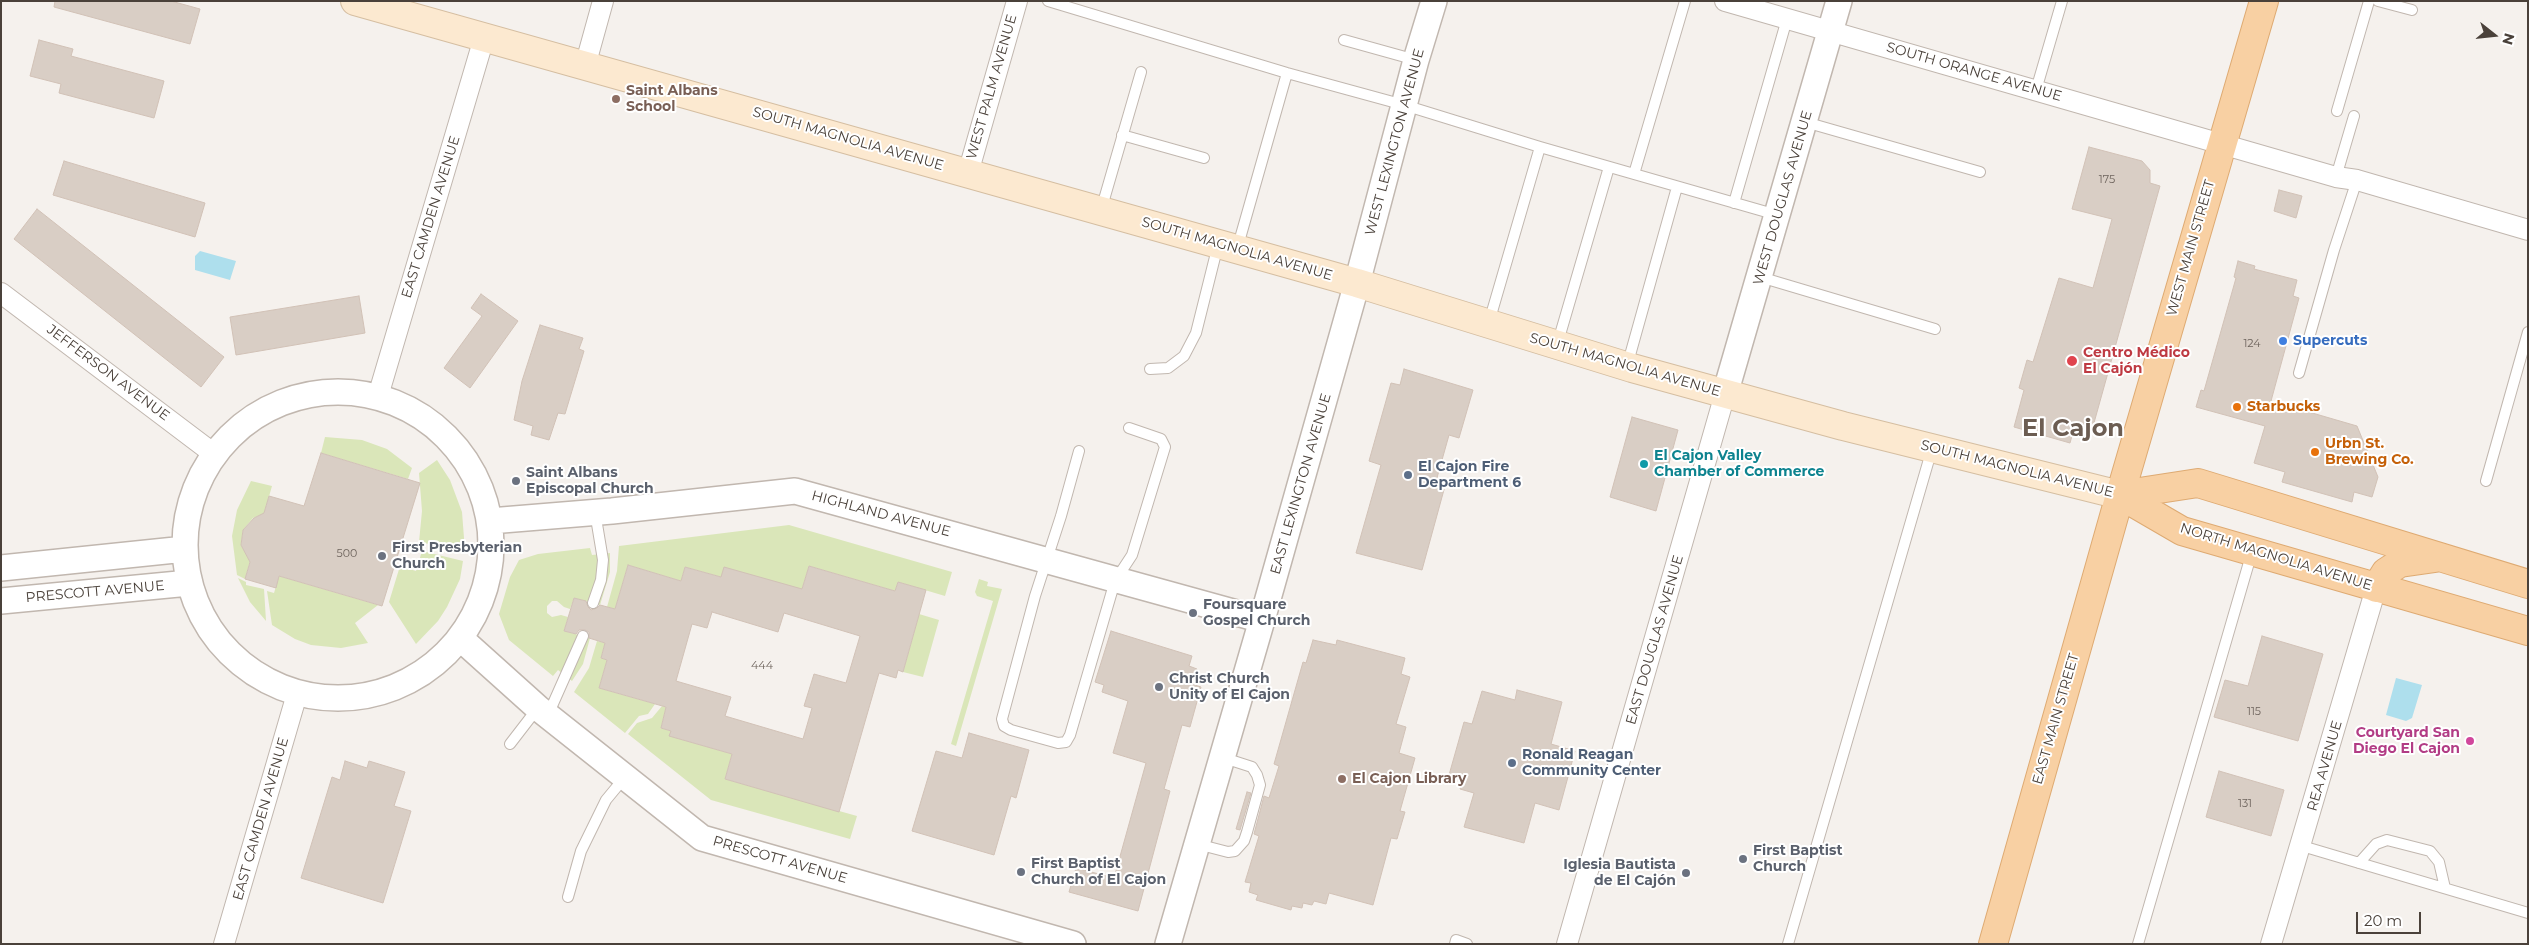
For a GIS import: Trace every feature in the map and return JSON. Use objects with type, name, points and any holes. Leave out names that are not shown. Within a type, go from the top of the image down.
[{"type":"main road","name":"SOUTH MAGNOLIA AVENUE","points":[[355,1],[1357,282],[1488,325],[1626,367],[1932,448],[2120,494]]},
{"type":"main road","name":"WEST MAIN STREET","points":[[2120,494],[2264,1]]},
{"type":"main road","points":[[2120,494],[2198,483],[2528,584]]},
{"type":"main road","name":"NORTH MAGNOLIA AVENUE","points":[[2120,494],[2182,531],[2528,631]]},
{"type":"main road","name":"EAST MAIN STREET","points":[[1992,944],[2120,494]]},
{"type":"main road","points":[[2376,588],[2386,572],[2400,563],[2420,559],[2444,558]]},
{"type":"street","points":[[585,66],[603,1]]},
{"type":"street","name":"WEST PALM AVENUE","points":[[968,173],[1017,1]]},
{"type":"street","name":"WEST LEXINGTON AVENUE","points":[[1357,282],[1416,60],[1434,1]]},
{"type":"street","name":"SOUTH ORANGE AVENUE","points":[[1725,1],[2336,177],[2357,180],[2528,230]]},
{"type":"street","name":"WEST DOUGLAS AVENUE","points":[[1725,394],[1840,1]]},
{"type":"street","name":"EAST CAMDEN AVENUE","points":[[378,396],[484,38]]},
{"type":"street","name":"EAST LEXINGTON AVENUE","points":[[1168,944],[1357,282]]},
{"type":"street","name":"JEFFERSON AVENUE","points":[[1,293],[214,454]]},
{"type":"street","points":[[333,391],[378,396],[419,414],[453,442],[477,479],[490,521],[491,555],[482,599],[460,638],[428,672],[396,688],[361,698],[324,699],[297,694],[270,683],[245,668],[224,648],[207,625],[190,583],[185,549],[188,515],[198,484],[214,454],[247,421],[287,400],[333,391]]},
{"type":"street","name":"EAST DOUGLAS AVENUE","points":[[1567,944],[1725,394]]},
{"type":"street","name":"HIGHLAND AVENUE","points":[[490,521],[795,491],[1046,558],[1115,581],[1262,620]]},
{"type":"street","points":[[1,568],[185,549]]},
{"type":"street","name":"PRESCOTT AVENUE","points":[[1,601],[190,583]]},
{"type":"street","name":"REA AVENUE","points":[[2271,944],[2302,846],[2376,588]]},
{"type":"street","name":"PRESCOTT AVENUE","points":[[460,638],[543,712],[702,838],[1073,944]]},
{"type":"street","name":"EAST CAMDEN AVENUE","points":[[224,944],[297,694]]},
{"type":"lane","points":[[1048,1],[1287,73],[1404,105],[1540,147],[1778,216]]},
{"type":"lane","points":[[1634,174],[1685,1]]},
{"type":"lane","points":[[2036,90],[2062,1]]},
{"type":"lane","points":[[2336,111],[2369,1]]},
{"type":"lane","points":[[2378,1],[2412,10]]},
{"type":"lane","points":[[1734,203],[1787,19]]},
{"type":"lane","points":[[1344,40],[1416,60]]},
{"type":"lane","points":[[1100,211],[1141,72]]},
{"type":"lane","points":[[1150,369],[1168,368],[1184,356],[1196,333],[1287,73]]},
{"type":"lane","points":[[2336,177],[2354,116]]},
{"type":"lane","points":[[1805,122],[1980,172]]},
{"type":"lane","points":[[1122,135],[1204,158]]},
{"type":"lane","points":[[1488,325],[1540,147]]},
{"type":"lane","points":[[1557,346],[1608,167]]},
{"type":"lane","points":[[2299,373],[2334,250],[2357,180]]},
{"type":"lane","points":[[1626,367],[1677,187]]},
{"type":"lane","points":[[1760,278],[1934,329]]},
{"type":"lane","points":[[2486,481],[2528,332]]},
{"type":"lane","points":[[1079,451],[1061,516],[1046,558],[1002,719],[1004,726],[1011,730],[1058,743],[1066,742],[1070,735],[1115,581],[1134,550],[1165,447],[1161,439],[1128,428]]},
{"type":"lane","points":[[1788,944],[1932,448]]},
{"type":"lane","points":[[593,603],[601,580],[603,560],[595,512]]},
{"type":"lane","points":[[2138,944],[2252,552]]},
{"type":"lane","points":[[510,744],[543,712],[583,636]]},
{"type":"lane","points":[[1196,843],[1228,852],[1234,851],[1244,841],[1247,832],[1260,785],[1257,775],[1252,766],[1221,757]]},
{"type":"lane","points":[[568,897],[581,851],[606,800],[625,777]]},
{"type":"lane","points":[[2358,863],[2376,844],[2387,840],[2430,851],[2439,862],[2445,888]]},
{"type":"lane","points":[[2302,846],[2528,913]]},
{"type":"lane","points":[[1455,944],[1456,940],[1467,944]]},
{"type":"green space","points":[[325,437],[362,440],[387,449],[412,468],[408,479],[321,453]]},
{"type":"green space","points":[[437,460],[450,480],[462,512],[465,551],[419,542],[422,511],[419,473]]},
{"type":"green space","points":[[251,481],[272,486],[264,514],[253,518],[243,530],[241,545],[250,561],[245,579],[237,575],[232,536],[237,510]]},
{"type":"green space","points":[[789,525],[952,572],[945,596],[898,582],[895,591],[809,566],[802,589],[721,577],[685,567],[681,581],[628,565],[615,609],[607,607],[617,571],[619,546]]},
{"type":"green space","points":[[590,548],[592,555],[610,553],[610,572],[600,605],[574,598],[570,609],[557,601],[552,601],[547,606],[547,613],[552,617],[561,615],[568,617],[564,631],[590,638],[583,664],[572,681],[558,670],[553,676],[509,640],[499,614],[510,577],[519,560],[538,554]]},
{"type":"green space","points":[[422,551],[463,561],[460,579],[447,607],[438,621],[416,644],[389,602],[400,566],[416,571]]},
{"type":"green space","points":[[279,576],[378,605],[355,623],[368,643],[341,648],[311,645],[295,639],[272,625],[267,591],[274,593]]},
{"type":"green space","points":[[238,578],[246,582],[246,585],[264,589],[266,621],[250,602]]},
{"type":"green space","points":[[979,579],[988,582],[987,586],[1002,589],[956,746],[951,744],[993,601],[977,596],[975,592]]},
{"type":"green space","points":[[919,614],[939,620],[923,677],[903,672]]},
{"type":"green space","points":[[597,641],[605,643],[601,658],[607,660],[599,688],[655,704],[648,714],[639,716],[625,733],[574,692],[589,668]]},
{"type":"green space","points":[[662,706],[666,707],[661,728],[671,731],[670,736],[732,754],[725,779],[857,816],[850,839],[711,800],[628,734],[637,723],[652,718]]},
{"type":"water","points":[[200,251],[236,261],[230,280],[195,270],[195,256]]},
{"type":"water","points":[[2396,678],[2422,685],[2412,718],[2406,721],[2386,715]]},
{"type":"building","points":[[55,1],[171,1],[200,9],[190,44],[54,7]]},
{"type":"building","points":[[39,40],[73,49],[71,56],[164,81],[154,118],[59,93],[61,84],[30,76]]},
{"type":"building","name":"Centro Médico El Cajón","points":[[2089,147],[2142,161],[2150,170],[2150,183],[2160,186],[2092,430],[2075,425],[2070,443],[2014,427],[2024,390],[2019,388],[2027,360],[2033,362],[2059,278],[2093,288],[2112,219],[2072,209]]},
{"type":"building","points":[[64,161],[205,203],[195,237],[53,195]]},
{"type":"building","points":[[2279,190],[2302,196],[2296,218],[2274,211]]},
{"type":"building","points":[[37,209],[224,357],[201,387],[14,239]]},
{"type":"building","points":[[2238,261],[2255,266],[2254,269],[2297,280],[2293,296],[2299,298],[2271,401],[2357,426],[2378,477],[2372,497],[2354,492],[2352,502],[2282,482],[2285,472],[2254,463],[2265,426],[2196,407],[2201,390],[2204,391],[2236,278],[2234,277]]},
{"type":"building","points":[[481,294],[518,321],[470,388],[444,368],[482,316],[471,308]]},
{"type":"building","points":[[359,296],[365,333],[236,355],[230,317]]},
{"type":"building","points":[[540,325],[583,338],[579,349],[584,351],[565,414],[558,413],[549,440],[531,435],[533,426],[514,420],[522,381]]},
{"type":"building","name":"El Cajon Fire Department 6","points":[[1404,369],[1473,390],[1459,438],[1449,435],[1435,485],[1445,486],[1422,570],[1356,553],[1381,465],[1369,461],[1391,383],[1400,385]]},
{"type":"building","name":"El Cajon Valley Chamber of Commerce","points":[[1632,417],[1678,430],[1656,511],[1610,497]]},
{"type":"building","points":[[321,453],[420,483],[382,606],[279,576],[276,588],[245,579],[250,562],[241,545],[243,530],[254,518],[264,513],[269,496],[304,506]]},
{"type":"building","points":[[628,565],[681,581],[685,567],[721,577],[724,567],[802,589],[809,566],[895,591],[898,582],[926,590],[903,672],[898,670],[896,678],[879,673],[839,812],[725,779],[732,754],[669,736],[671,731],[661,728],[666,707],[599,688],[607,660],[601,658],[605,643],[589,638],[589,632],[585,630],[579,630],[576,634],[564,631],[574,598],[586,601],[591,610],[600,605],[615,609]],"holes":[[[712,612],[778,632],[784,613],[860,636],[846,683],[814,674],[804,706],[812,708],[803,739],[725,716],[731,697],[676,681],[692,624],[707,628]]]},
{"type":"building","points":[[1111,631],[1192,656],[1189,666],[1197,669],[1192,684],[1201,687],[1190,727],[1182,725],[1164,789],[1170,791],[1138,911],[1069,892],[1076,868],[1114,878],[1146,763],[1113,753],[1128,701],[1102,692],[1104,685],[1095,682]]},
{"type":"building","points":[[2262,636],[2323,654],[2298,741],[2214,717],[2225,680],[2248,686]]},
{"type":"building","name":"El Cajon Library","points":[[1313,640],[1336,645],[1337,640],[1405,658],[1401,674],[1410,677],[1396,724],[1406,727],[1399,753],[1415,758],[1400,811],[1405,812],[1397,839],[1391,838],[1373,905],[1329,893],[1326,904],[1314,901],[1312,905],[1303,903],[1302,908],[1292,906],[1291,910],[1256,900],[1258,895],[1249,892],[1251,883],[1245,882],[1259,836],[1254,834],[1264,796],[1269,798],[1279,766],[1274,764],[1303,662],[1306,663]]},
{"type":"building","name":"Ronald Reagan Community Center","points":[[1517,690],[1562,702],[1551,744],[1575,751],[1559,810],[1535,803],[1524,843],[1464,827],[1474,793],[1460,789],[1463,779],[1449,775],[1464,722],[1472,724],[1482,691],[1515,700]]},
{"type":"building","points":[[969,733],[1029,750],[1016,798],[1011,796],[994,855],[912,831],[936,751],[962,758]]},
{"type":"building","points":[[345,761],[367,768],[369,761],[405,772],[394,806],[411,811],[383,903],[301,878],[332,777],[340,780]]},
{"type":"building","points":[[2219,771],[2284,790],[2271,836],[2206,817]]},
{"type":"building","points":[[1247,792],[1251,793],[1240,830],[1236,829]]},
{"type":"place","name":"Saint Albans School","points":[[616,99]]},
{"type":"place","name":"Supercuts","points":[[2283,341]]},
{"type":"place","name":"Centro Médico El Cajón","points":[[2072,361]]},
{"type":"place","name":"Starbucks","points":[[2237,407]]},
{"type":"place","name":"Urbn St. Brewing Co.","points":[[2315,452]]},
{"type":"place","name":"El Cajon Valley Chamber of Commerce","points":[[1644,464]]},
{"type":"place","name":"El Cajon Fire Department 6","points":[[1408,475]]},
{"type":"place","name":"Saint Albans Episcopal Church","points":[[516,481]]},
{"type":"place","name":"First Presbyterian Church","points":[[382,556]]},
{"type":"place","name":"Foursquare Gospel Church","points":[[1193,613]]},
{"type":"place","name":"Christ Church Unity of El Cajon","points":[[1159,687]]},
{"type":"place","name":"Courtyard San Diego El Cajon","points":[[2470,741]]},
{"type":"place","name":"Ronald Reagan Community Center","points":[[1512,763]]},
{"type":"place","name":"El Cajon Library","points":[[1342,779]]},
{"type":"place","name":"First Baptist Church","points":[[1743,859]]},
{"type":"place","name":"First Baptist Church of El Cajon","points":[[1021,872]]},
{"type":"place","name":"Iglesia Bautista de El Cajón","points":[[1686,873]]},
{"type":"district","name":"El Cajon","points":[[2073,429]]}]
